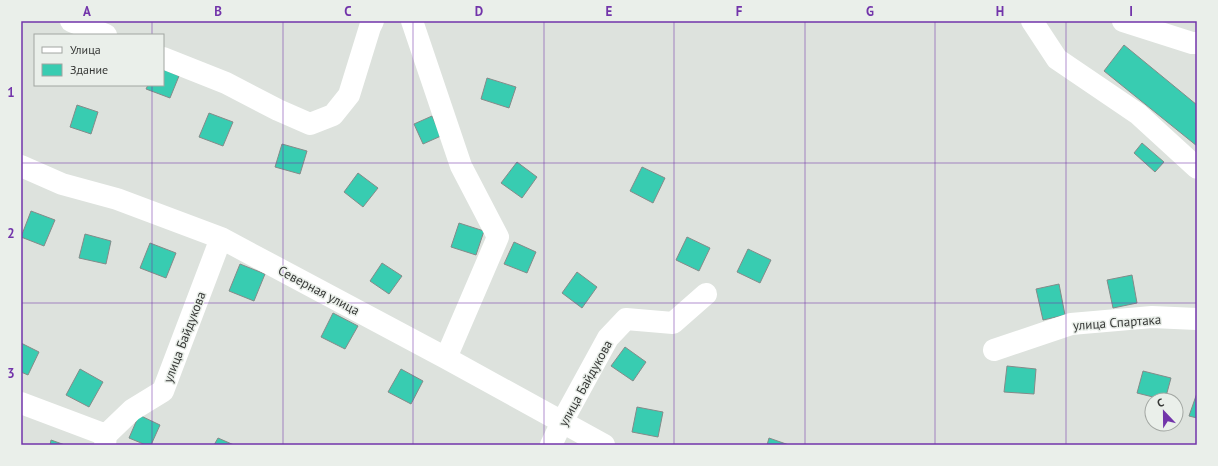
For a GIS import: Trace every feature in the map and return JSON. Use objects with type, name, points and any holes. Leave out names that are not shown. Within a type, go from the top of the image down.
[{"type":"street","points":[[71,21],[104,34]]},
{"type":"street","points":[[164,58],[226,83],[278,110],[310,124],[333,115],[349,94],[373,21]]},
{"type":"street","points":[[412,21],[461,166],[498,237],[446,358]]},
{"type":"street","points":[[1032,21],[1057,59],[1138,114],[1197,168]]},
{"type":"street","points":[[1123,21],[1192,43],[1197,43]]},
{"type":"street","name":"Северная улица","points":[[21,166],[62,184],[117,199],[221,238],[446,358],[604,445]]},
{"type":"street","name":"улица Байдукова","points":[[21,403],[106,440],[132,410],[163,391],[221,238]]},
{"type":"street","name":"улица Байдукова","points":[[551,445],[608,338],[626,319],[673,322],[706,294]]},
{"type":"street","name":"улица Спартака","points":[[994,350],[1070,324],[1152,317],[1197,319]]},
{"type":"building","points":[[1124,45],[1197,105],[1197,146],[1104,71]]},
{"type":"building","points":[[164,69],[179,76],[170,98],[146,89],[148,86],[164,86]]},
{"type":"building","points":[[487,78],[516,87],[509,108],[481,99]]},
{"type":"building","points":[[77,105],[98,112],[91,134],[70,127]]},
{"type":"building","points":[[209,113],[233,122],[223,146],[199,137]]},
{"type":"building","points":[[432,116],[441,136],[423,144],[414,124]]},
{"type":"building","points":[[1142,143],[1164,162],[1155,172],[1134,153]]},
{"type":"building","points":[[282,144],[307,151],[300,174],[275,167]]},
{"type":"building","points":[[517,162],[537,177],[522,198],[501,183]]},
{"type":"building","points":[[642,167],[665,178],[653,203],[630,191]]},
{"type":"building","points":[[358,173],[378,188],[363,207],[344,192]]},
{"type":"building","points":[[31,211],[55,220],[44,246],[21,237]]},
{"type":"building","points":[[459,223],[484,231],[476,255],[451,247]]},
{"type":"building","points":[[85,234],[111,241],[106,264],[79,258]]},
{"type":"building","points":[[687,237],[710,248],[699,271],[676,260]]},
{"type":"building","points":[[514,242],[536,252],[527,273],[504,264]]},
{"type":"building","points":[[150,243],[176,253],[166,278],[140,268]]},
{"type":"building","points":[[748,249],[771,260],[760,283],[737,272]]},
{"type":"building","points":[[382,263],[402,276],[389,294],[370,281]]},
{"type":"building","points":[[240,264],[265,274],[254,301],[229,291]]},
{"type":"building","points":[[577,272],[597,287],[582,308],[562,293]]},
{"type":"building","points":[[1132,275],[1137,303],[1113,308],[1107,280]]},
{"type":"building","points":[[1059,284],[1065,315],[1043,320],[1036,289]]},
{"type":"building","points":[[333,313],[358,326],[345,349],[321,337]]},
{"type":"building","points":[[21,343],[39,352],[28,375],[21,372]]},
{"type":"building","points":[[625,347],[646,362],[633,381],[611,366]]},
{"type":"building","points":[[1007,366],[1036,369],[1034,394],[1004,392]]},
{"type":"building","points":[[80,369],[103,382],[89,407],[66,395]]},
{"type":"building","points":[[401,369],[423,381],[411,404],[388,392]]},
{"type":"building","points":[[1143,371],[1171,378],[1167,392],[1144,392],[1144,395],[1137,393]]},
{"type":"building","points":[[1197,393],[1197,418],[1189,416]]},
{"type":"building","points":[[637,407],[663,412],[658,437],[632,432]]},
{"type":"building","points":[[139,415],[160,425],[151,445],[146,445],[129,438]]},
{"type":"building","points":[[218,438],[234,445],[214,445]]},
{"type":"building","points":[[769,438],[789,445],[767,445]]},
{"type":"building","points":[[51,440],[65,445],[50,445]]}]
